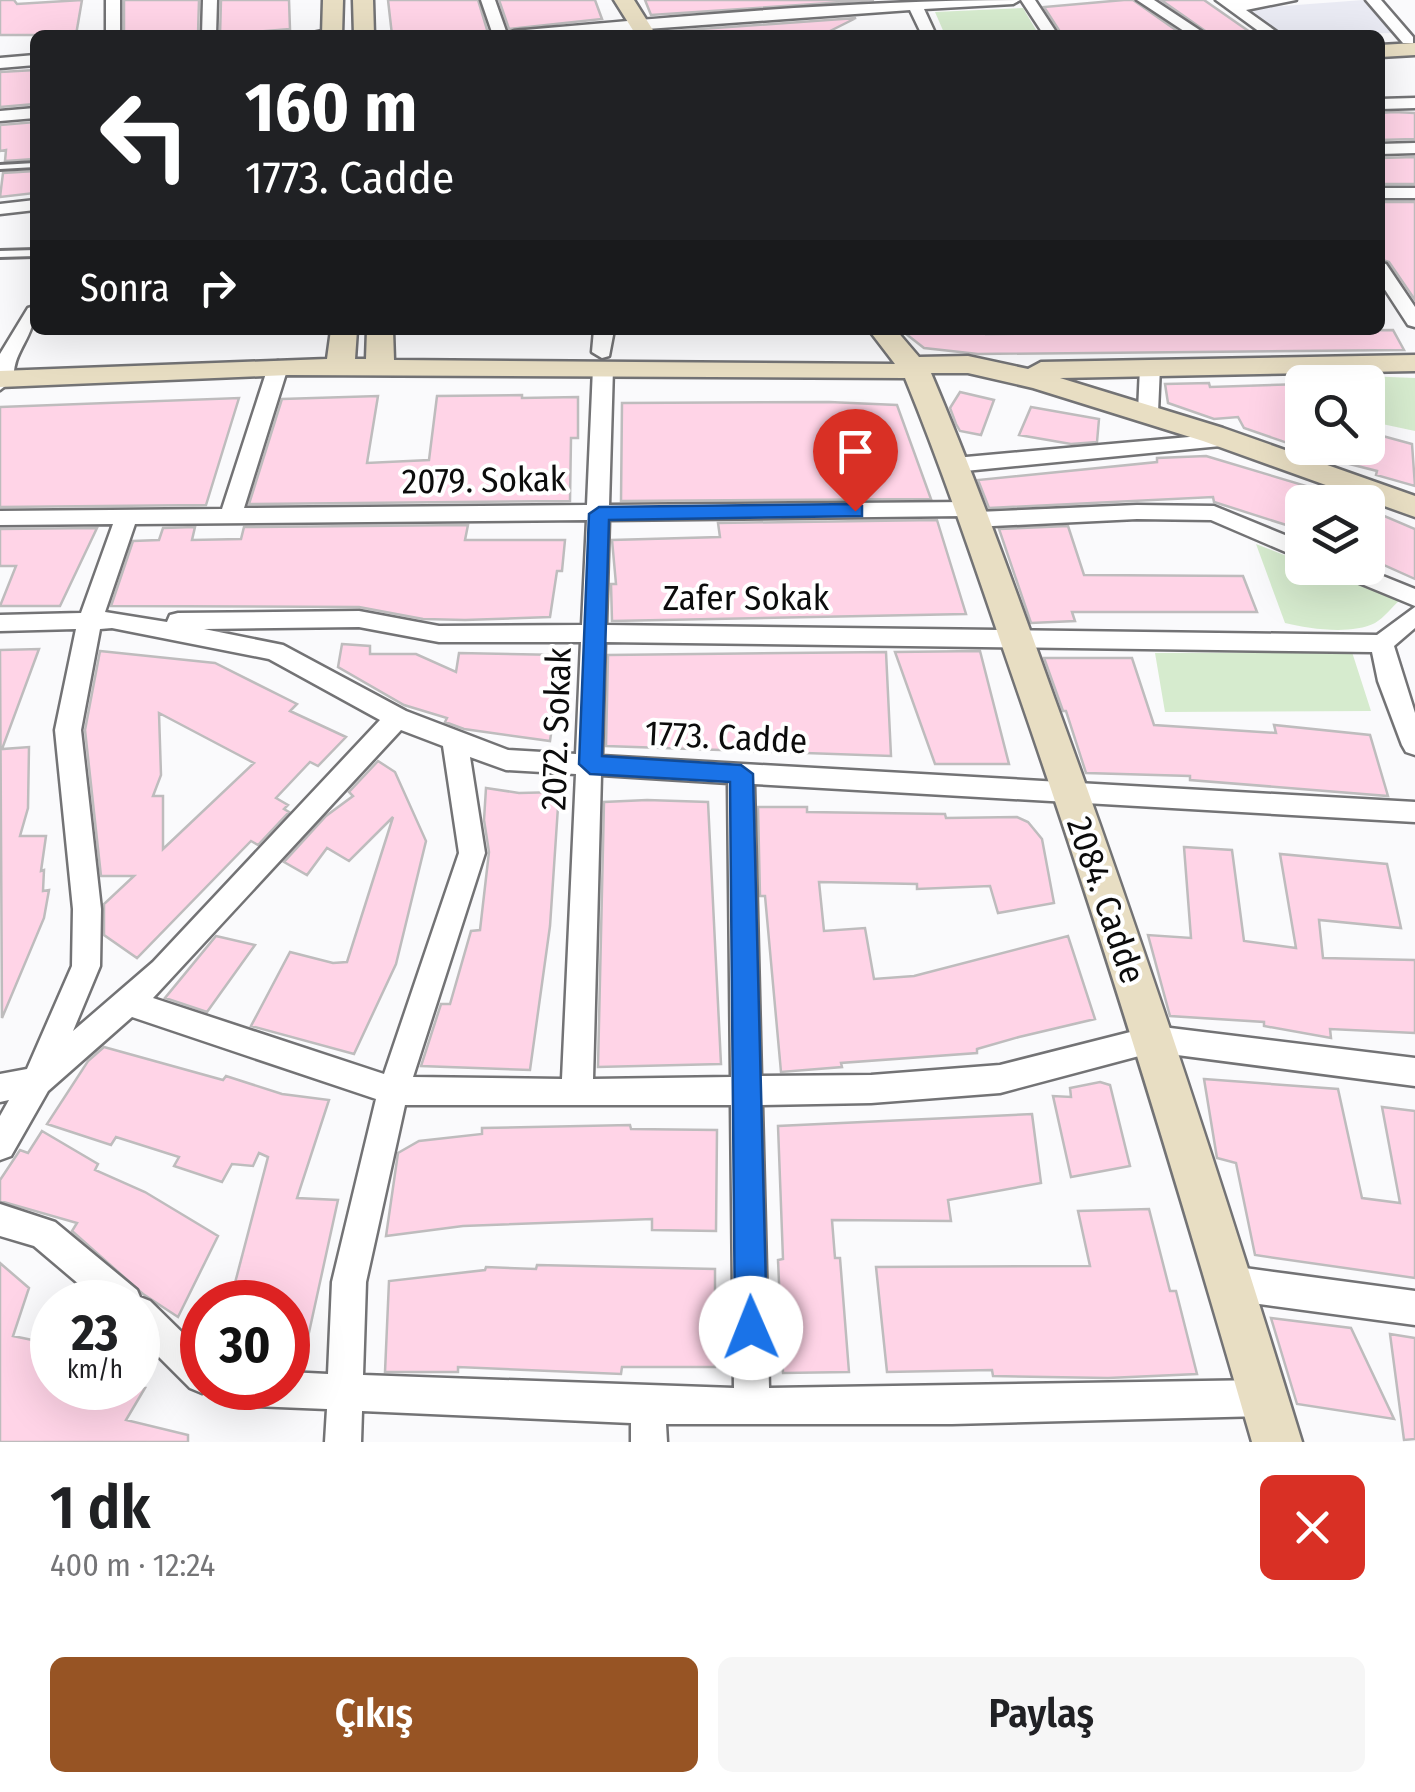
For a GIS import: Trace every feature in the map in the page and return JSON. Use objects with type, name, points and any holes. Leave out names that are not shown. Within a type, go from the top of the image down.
[{"type":"street","points":[[113,0],[113,30]]},
{"type":"street","points":[[209,30],[210,0]]},
{"type":"street","points":[[325,30],[333,0]]},
{"type":"street","points":[[363,0],[364,30]]},
{"type":"street","points":[[488,0],[498,30]]},
{"type":"street","points":[[624,0],[642,30],[740,8],[1013,0]]},
{"type":"street","points":[[1028,0],[1048,30]]},
{"type":"street","points":[[1144,0],[1192,30]]},
{"type":"street","points":[[1228,3],[1289,0]]},
{"type":"street","points":[[1373,0],[1413,45]]},
{"type":"street","points":[[913,3],[926,30]]},
{"type":"street","points":[[1228,3],[1267,30]]},
{"type":"street","points":[[1385,42],[1413,45]]},
{"type":"street","points":[[1385,50],[1413,45]]},
{"type":"street","points":[[0,63],[30,60]]},
{"type":"street","points":[[1385,104],[1415,103]]},
{"type":"street","points":[[0,116],[30,113]]},
{"type":"street","points":[[1385,149],[1415,148]]},
{"type":"street","points":[[1385,193],[1415,193]]},
{"type":"street","points":[[0,210],[30,206]]},
{"type":"street","points":[[1385,273],[1415,275]]},
{"type":"street","points":[[1385,277],[1415,321]]},
{"type":"street","points":[[1,374],[30,321]]},
{"type":"street","name":"2084. Cadde","points":[[886,335],[912,365],[955,465],[1154,1039],[1277,1442]]},
{"type":"street","points":[[1,374],[342,350],[603,350],[896,372],[912,365],[994,369],[1415,363]]},
{"type":"street","points":[[1,374],[278,367],[342,350]]},
{"type":"street","name":"2072. Sokak","points":[[577,1093],[603,350]]},
{"type":"street","points":[[230,518],[278,367]]},
{"type":"street","points":[[1148,412],[1150,367]]},
{"type":"street","points":[[994,369],[1234,439],[1415,508]]},
{"type":"street","points":[[955,465],[1234,439]]},
{"type":"street","name":"2079. Sokak","points":[[0,518],[1137,512],[1214,514],[1285,543]]},
{"type":"street","points":[[0,1145],[38,1082],[86,966],[88,909],[68,730],[126,518]]},
{"type":"street","points":[[1384,585],[1415,598]]},
{"type":"street","points":[[1415,615],[1382,644],[1390,681],[1415,746]]},
{"type":"street","name":"Zafer Sokak","points":[[101,620],[360,619],[439,634],[1012,636],[1382,644]]},
{"type":"street","name":"1773. Cadde","points":[[0,623],[101,620],[275,651],[397,718],[506,760],[1415,812]]},
{"type":"street","points":[[0,1088],[38,1082],[163,971],[397,718]]},
{"type":"street","points":[[343,1442],[349,1282],[393,1091],[472,853],[455,740]]},
{"type":"street","points":[[741,774],[752,1407]]},
{"type":"street","points":[[127,1002],[393,1091],[870,1089],[1000,1080],[1154,1039],[1415,1072]]},
{"type":"street","points":[[0,1220],[43,1233],[99,1280]]},
{"type":"street","points":[[1230,1283],[1415,1308]]},
{"type":"street","points":[[160,1335],[180,1354]]},
{"type":"street","points":[[310,1390],[752,1407],[1264,1398]]},
{"type":"street","points":[[648,1406],[650,1442]]},
{"type":"lane","points":[[0,168],[30,165]]},
{"type":"lane","points":[[0,254],[30,253]]},
{"type":"shaded area","points":[[1363,0],[1394,33],[1274,30],[1245,9]]},
{"type":"green space","points":[[1023,8],[1036,30],[943,30],[935,12]]},
{"type":"green space","points":[[1385,377],[1415,378],[1415,431],[1385,425]]},
{"type":"green space","points":[[1256,544],[1285,555],[1285,585],[1361,585],[1400,600],[1365,627],[1318,629],[1285,623]]},
{"type":"green space","points":[[1352,652],[1371,711],[1165,712],[1155,653]]},
{"type":"building","points":[[0,0],[14,0],[17,4],[82,0],[77,30],[30,30],[30,35],[0,35]]},
{"type":"building","points":[[124,0],[199,0],[198,30],[124,30]]},
{"type":"building","points":[[221,0],[289,0],[290,29],[220,30]]},
{"type":"building","points":[[388,0],[478,0],[487,30],[391,30]]},
{"type":"building","points":[[499,0],[595,0],[602,19],[509,29]]},
{"type":"building","points":[[645,0],[874,0],[651,15]]},
{"type":"building","points":[[1133,0],[1176,30],[1059,30],[1044,7]]},
{"type":"building","points":[[1161,0],[1204,0],[1247,30],[1204,30]]},
{"type":"building","points":[[856,18],[832,30],[686,30]]},
{"type":"building","points":[[30,70],[30,104],[0,107],[0,72]]},
{"type":"building","points":[[1385,113],[1415,113],[1415,139],[1385,140]]},
{"type":"building","points":[[30,122],[30,159],[5,161],[6,150],[0,151],[0,125]]},
{"type":"building","points":[[1415,157],[1415,184],[1385,184],[1385,158]]},
{"type":"building","points":[[30,171],[30,194],[0,197],[3,173]]},
{"type":"building","points":[[1385,202],[1415,202],[1415,300],[1385,261]]},
{"type":"building","points":[[1385,330],[1393,330],[1404,350],[978,354],[924,348],[907,335],[1385,335]]},
{"type":"building","points":[[1165,384],[1285,385],[1285,442],[1244,428],[1238,417],[1214,419],[1168,403]]},
{"type":"building","points":[[960,392],[994,400],[981,435],[960,431],[956,424],[950,408]]},
{"type":"building","points":[[378,396],[367,463],[429,460],[437,396],[578,397],[578,438],[571,438],[570,501],[249,504],[282,399]]},
{"type":"building","points":[[239,398],[206,505],[0,507],[0,407]]},
{"type":"building","points":[[622,403],[897,405],[931,499],[621,501]]},
{"type":"building","points":[[1031,407],[1099,419],[1097,442],[1071,444],[1019,435]]},
{"type":"building","points":[[1385,437],[1412,444],[1415,486],[1376,475],[1377,471],[1353,465],[1385,465]]},
{"type":"building","points":[[1206,456],[1303,485],[1285,485],[1285,525],[1214,502],[1213,497],[989,508],[978,480],[1157,462],[1157,458]]},
{"type":"building","points":[[1385,516],[1415,529],[1415,579],[1385,566]]},
{"type":"building","points":[[937,520],[966,614],[612,621],[611,584],[616,584],[612,540],[720,537],[718,523]]},
{"type":"building","points":[[468,525],[465,540],[565,540],[550,617],[423,619],[359,607],[111,606],[133,541],[159,540],[163,528],[195,527],[192,540],[241,539],[244,527]]},
{"type":"building","points":[[1068,526],[1084,575],[1243,576],[1257,612],[1072,612],[1075,621],[1031,623],[999,529]]},
{"type":"building","points":[[97,528],[60,606],[0,606],[16,566],[0,566],[0,529]]},
{"type":"building","points":[[342,644],[370,646],[370,654],[416,654],[456,672],[459,653],[562,655],[550,741],[464,729],[445,722],[447,718],[404,705],[338,667]]},
{"type":"building","points":[[39,649],[2,749],[29,747],[28,808],[20,836],[46,836],[41,871],[44,870],[43,891],[49,890],[44,918],[2,1018],[0,650]]},
{"type":"building","points":[[100,651],[215,663],[297,704],[290,711],[346,737],[318,766],[310,762],[276,798],[288,805],[284,809],[289,812],[258,845],[251,841],[137,958],[104,935],[104,904],[134,876],[101,876],[85,730]],"holes":[[[159,713],[254,763],[163,849],[163,796],[153,796],[161,775]]]},
{"type":"building","points":[[980,651],[1009,764],[935,764],[895,652]]},
{"type":"building","points":[[886,652],[891,756],[606,746],[608,655]]},
{"type":"building","points":[[1044,658],[1132,658],[1154,725],[1276,733],[1274,725],[1370,735],[1388,796],[1190,780],[1190,776],[1086,773]]},
{"type":"building","points":[[378,761],[395,772],[426,841],[396,964],[354,1054],[251,1026],[290,952],[333,963],[347,962],[393,817],[349,861],[327,848],[307,875],[284,862],[326,816],[353,796],[349,792]]},
{"type":"building","points":[[486,788],[519,793],[559,792],[550,926],[530,1070],[421,1066],[441,1004],[450,1004],[471,931],[480,930],[489,852],[484,820]]},
{"type":"building","points":[[604,802],[708,802],[721,1064],[598,1067]]},
{"type":"building","points":[[758,807],[807,807],[807,812],[945,814],[946,818],[1017,817],[1028,822],[1042,839],[1054,903],[998,913],[990,886],[917,889],[917,884],[819,882],[824,931],[865,928],[874,979],[914,976],[1068,936],[1095,1019],[977,1049],[977,1053],[841,1063],[842,1067],[781,1072],[765,896],[760,896]]},
{"type":"building","points":[[1184,847],[1232,850],[1244,941],[1296,948],[1280,854],[1387,864],[1401,928],[1319,920],[1323,958],[1415,960],[1415,1033],[1330,1029],[1331,1038],[1264,1026],[1264,1022],[1170,1016],[1148,935],[1191,938]]},
{"type":"building","points":[[216,936],[255,945],[207,1012],[165,998]]},
{"type":"building","points":[[104,1047],[223,1080],[226,1076],[282,1094],[329,1100],[297,1198],[338,1200],[310,1328],[310,1280],[236,1280],[268,1157],[259,1153],[253,1166],[232,1164],[222,1182],[174,1166],[179,1157],[116,1137],[111,1145],[47,1124],[88,1061]]},
{"type":"building","points":[[1204,1079],[1338,1089],[1362,1198],[1400,1203],[1382,1107],[1415,1111],[1415,1278],[1255,1255],[1236,1163],[1217,1158]]},
{"type":"building","points":[[1100,1082],[1110,1085],[1130,1166],[1071,1177],[1053,1096],[1071,1097],[1070,1088]]},
{"type":"building","points":[[1032,1114],[1041,1183],[948,1200],[951,1221],[832,1220],[835,1258],[840,1258],[849,1372],[783,1373],[778,1126]]},
{"type":"building","points":[[630,1125],[631,1129],[717,1130],[716,1231],[652,1230],[652,1219],[463,1226],[386,1236],[398,1153],[419,1141],[482,1134],[482,1128]]},
{"type":"building","points":[[42,1131],[98,1164],[95,1170],[145,1192],[218,1236],[196,1280],[180,1280],[178,1317],[160,1305],[160,1280],[127,1280],[72,1231],[77,1223],[0,1201],[0,1180],[20,1150],[28,1153]]},
{"type":"building","points":[[1149,1209],[1170,1291],[1176,1291],[1197,1374],[1108,1378],[993,1376],[992,1370],[887,1372],[876,1267],[1090,1266],[1078,1211]]},
{"type":"building","points":[[0,1263],[29,1288],[13,1336],[30,1339],[30,1410],[132,1410],[126,1420],[188,1435],[188,1442],[0,1442]]},
{"type":"building","points":[[537,1265],[715,1269],[715,1367],[622,1367],[621,1374],[458,1367],[458,1372],[385,1372],[389,1281],[486,1267],[536,1269]]},
{"type":"building","points":[[1271,1318],[1351,1328],[1394,1419],[1297,1404]]},
{"type":"building","points":[[1390,1334],[1415,1338],[1415,1439],[1404,1440]]},
{"type":"route","points":[[751,1328],[741,774],[590,764],[599,514],[855,511]]}]
